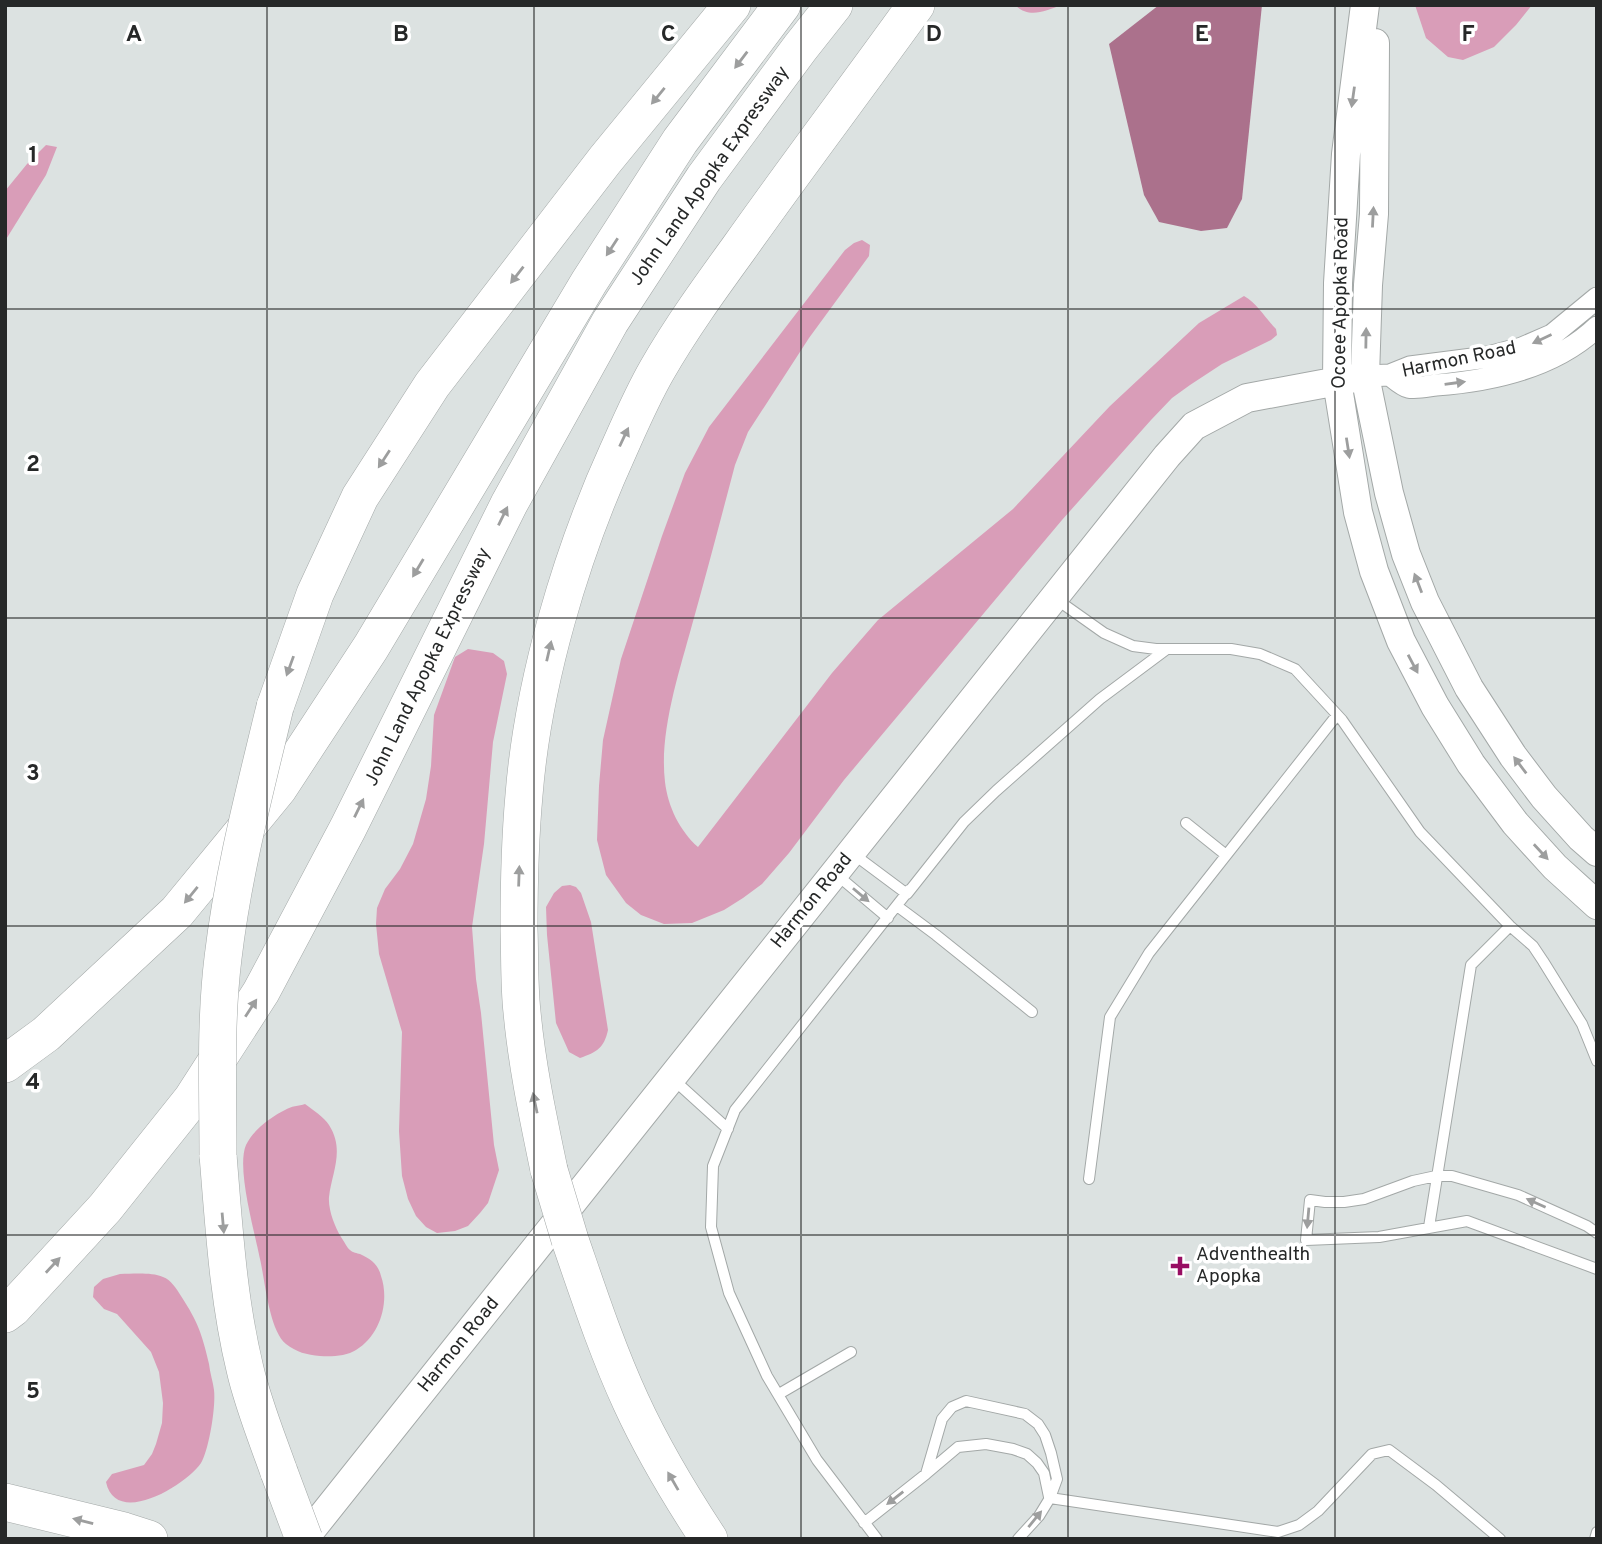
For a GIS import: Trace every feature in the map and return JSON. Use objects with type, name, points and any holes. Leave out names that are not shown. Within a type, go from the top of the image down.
[{"type":"highway","points":[[304,1539],[245,1371],[228,1270],[218,1155],[218,1013],[223,957],[240,855],[275,707],[315,594],[360,497],[432,385],[605,160],[732,5]]},
{"type":"highway","name":"John Land Apopka Expressway","points":[[5,1064],[46,1034],[177,912],[278,789],[371,647],[589,282],[680,141],[782,5]]},
{"type":"highway","name":"John Land Apopka Expressway","points":[[5,1314],[105,1208],[192,1099],[261,992],[348,828],[509,504],[610,322],[704,178],[834,5]]},
{"type":"highway","points":[[709,1539],[661,1460],[631,1402],[603,1336],[549,1170],[533,1094],[522,1010],[519,892],[529,750],[550,645],[580,543],[603,483],[656,371],[699,304],[787,180],[916,5]]},
{"type":"highway","points":[[859,84],[934,5]]},
{"type":"highway","points":[[5,1502],[149,1539]]},
{"type":"main road","name":"Ocoee Apopka Road","points":[[1365,5],[1346,154],[1338,283],[1337,380],[1358,512],[1374,571],[1401,641],[1435,706],[1478,774],[1515,823],[1555,867],[1597,905]]},
{"type":"main road","name":"Ocoee Apopka Road","points":[[1376,5],[1374,214],[1367,285],[1389,493],[1406,554],[1425,602],[1469,688],[1544,797],[1597,852]]},
{"type":"main road","name":"Harmon Road","points":[[304,1539],[1167,456],[1194,426],[1247,398],[1337,380],[1378,376]]},
{"type":"street","name":"Harmon Road","points":[[1378,376],[1410,367],[1488,356],[1522,348],[1552,335],[1597,298]]},
{"type":"street","name":"Harmon Road","points":[[1378,376],[1408,387],[1444,385],[1486,378],[1521,370],[1556,355],[1587,337],[1597,327]]},
{"type":"lane","points":[[1054,598],[1104,633],[1133,646],[1156,649],[1231,649],[1260,654],[1295,668],[1337,715],[1420,832],[1510,926],[1533,946],[1582,1024],[1597,1061]]},
{"type":"lane","points":[[877,1539],[817,1460],[768,1376],[729,1293],[712,1227],[713,1166],[735,1110],[964,822],[1100,699],[1167,649]]},
{"type":"lane","points":[[1089,1179],[1110,1017],[1149,953],[1337,715]]},
{"type":"lane","points":[[1186,822],[1226,855]]},
{"type":"lane","points":[[843,863],[908,892]]},
{"type":"lane","points":[[843,863],[888,918]]},
{"type":"lane","points":[[897,906],[1032,1013]]},
{"type":"lane","points":[[1429,1227],[1471,965],[1510,926]]},
{"type":"lane","points":[[671,1078],[727,1129]]},
{"type":"lane","points":[[1597,1233],[1518,1195],[1452,1175],[1413,1181],[1364,1199],[1344,1202],[1310,1200],[1306,1240],[1379,1237],[1467,1221],[1597,1269]]},
{"type":"lane","points":[[779,1394],[851,1352]]},
{"type":"lane","points":[[926,1474],[942,1419],[952,1407],[965,1401],[1025,1414],[1038,1423],[1045,1435],[1057,1479],[1039,1516],[1018,1539]]},
{"type":"lane","points":[[864,1523],[958,1447],[986,1444],[1027,1454],[1044,1473],[1049,1498]]},
{"type":"lane","points":[[1049,1498],[1278,1532],[1299,1525],[1318,1511],[1372,1454],[1389,1450],[1500,1539]]},
{"type":"lane","points":[[1595,1539],[1597,1532]]},
{"type":"shaded area","points":[[1015,5],[1062,5],[1032,13]]},
{"type":"shaded area","points":[[1159,5],[1262,5],[1242,199],[1227,228],[1201,231],[1159,222],[1144,195],[1109,44]]},
{"type":"shaded area","points":[[1415,5],[1532,5],[1494,47],[1463,60],[1448,57],[1426,38]]},
{"type":"shaded area","points":[[46,145],[57,147],[46,175],[5,241],[5,191]]},
{"type":"shaded area","points":[[862,240],[870,245],[869,256],[809,338],[748,432],[735,465],[681,663],[667,723],[665,782],[676,818],[698,847],[832,673],[878,620],[1013,509],[1110,406],[1199,323],[1244,296],[1261,311],[1276,329],[1277,335],[1222,364],[1190,385],[1172,398],[1151,420],[1062,520],[844,780],[762,884],[724,910],[692,923],[664,924],[641,915],[626,903],[606,875],[597,840],[603,740],[621,659],[685,473],[709,427],[845,250]]},
{"type":"shaded area","points":[[468,649],[493,653],[504,661],[507,674],[493,742],[484,844],[472,927],[494,1145],[499,1170],[488,1203],[468,1226],[437,1233],[426,1227],[416,1216],[402,1176],[399,1131],[402,1032],[379,954],[376,924],[377,908],[385,889],[400,869],[413,844],[426,799],[434,715],[455,657]]},
{"type":"shaded area","points":[[570,885],[581,893],[591,922],[608,1030],[599,1048],[580,1058],[569,1052],[556,1023],[547,935],[546,907],[554,893],[562,886]]},
{"type":"shaded area","points":[[305,1104],[327,1122],[334,1134],[337,1152],[329,1197],[334,1223],[352,1252],[368,1258],[376,1265],[383,1286],[383,1307],[377,1327],[364,1344],[339,1356],[302,1353],[290,1347],[280,1337],[268,1304],[247,1201],[243,1169],[246,1145],[263,1124],[290,1108]]},
{"type":"shaded area","points":[[120,1274],[158,1275],[173,1285],[199,1329],[214,1390],[211,1428],[201,1463],[167,1491],[136,1502],[123,1502],[112,1495],[106,1482],[112,1474],[144,1465],[152,1454],[162,1423],[163,1403],[159,1372],[151,1352],[117,1314],[104,1309],[93,1297],[94,1287],[103,1279]]},
{"type":"place","name":"Adventhealth Apopka","points":[[1180,1266]]}]
